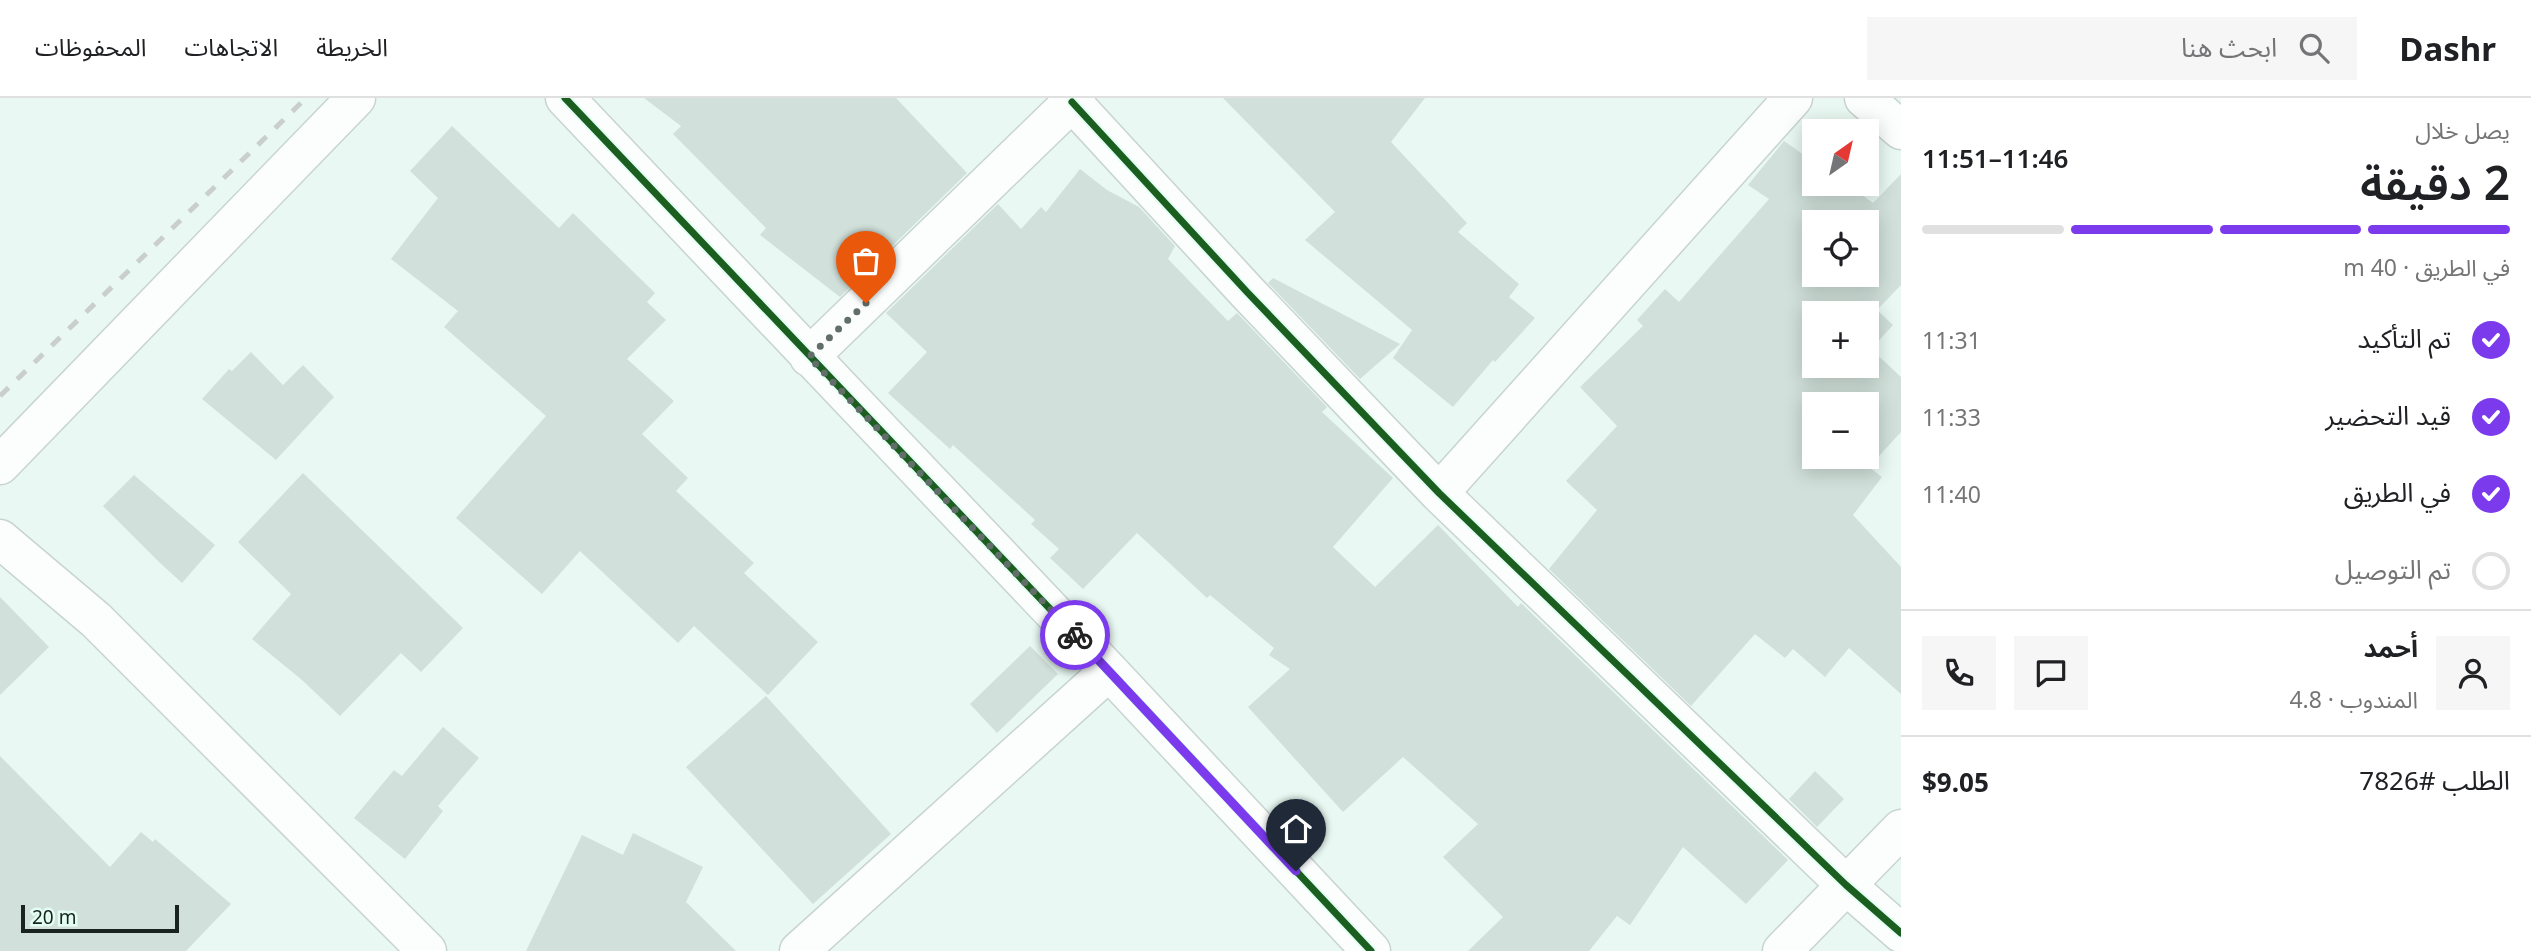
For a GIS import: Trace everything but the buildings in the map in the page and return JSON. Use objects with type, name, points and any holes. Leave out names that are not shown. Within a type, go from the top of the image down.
[{"type":"street","points":[[0,465],[356,98]]},
{"type":"street","points":[[565,98],[1110,671],[1371,951]]},
{"type":"street","points":[[1439,492],[1793,98]]},
{"type":"street","points":[[1864,98],[1901,130]]},
{"type":"street","points":[[809,357],[1074,100],[1247,292],[1439,492],[1846,885],[1901,933]]},
{"type":"street","points":[[0,539],[96,620],[427,951]]},
{"type":"street","points":[[799,951],[1110,671]]},
{"type":"street","points":[[1782,951],[1901,830]]},
{"type":"railway","points":[[0,396],[306,98]]},
{"type":"cycle path","points":[[565,98],[1371,951]]},
{"type":"cycle path","points":[[1072,102],[1247,292],[1439,493],[1846,885],[1901,933]]},
{"type":"way so far","points":[[866,303],[809,357],[1075,635]]},
{"type":"route","points":[[1075,635],[1296,871]]}]
